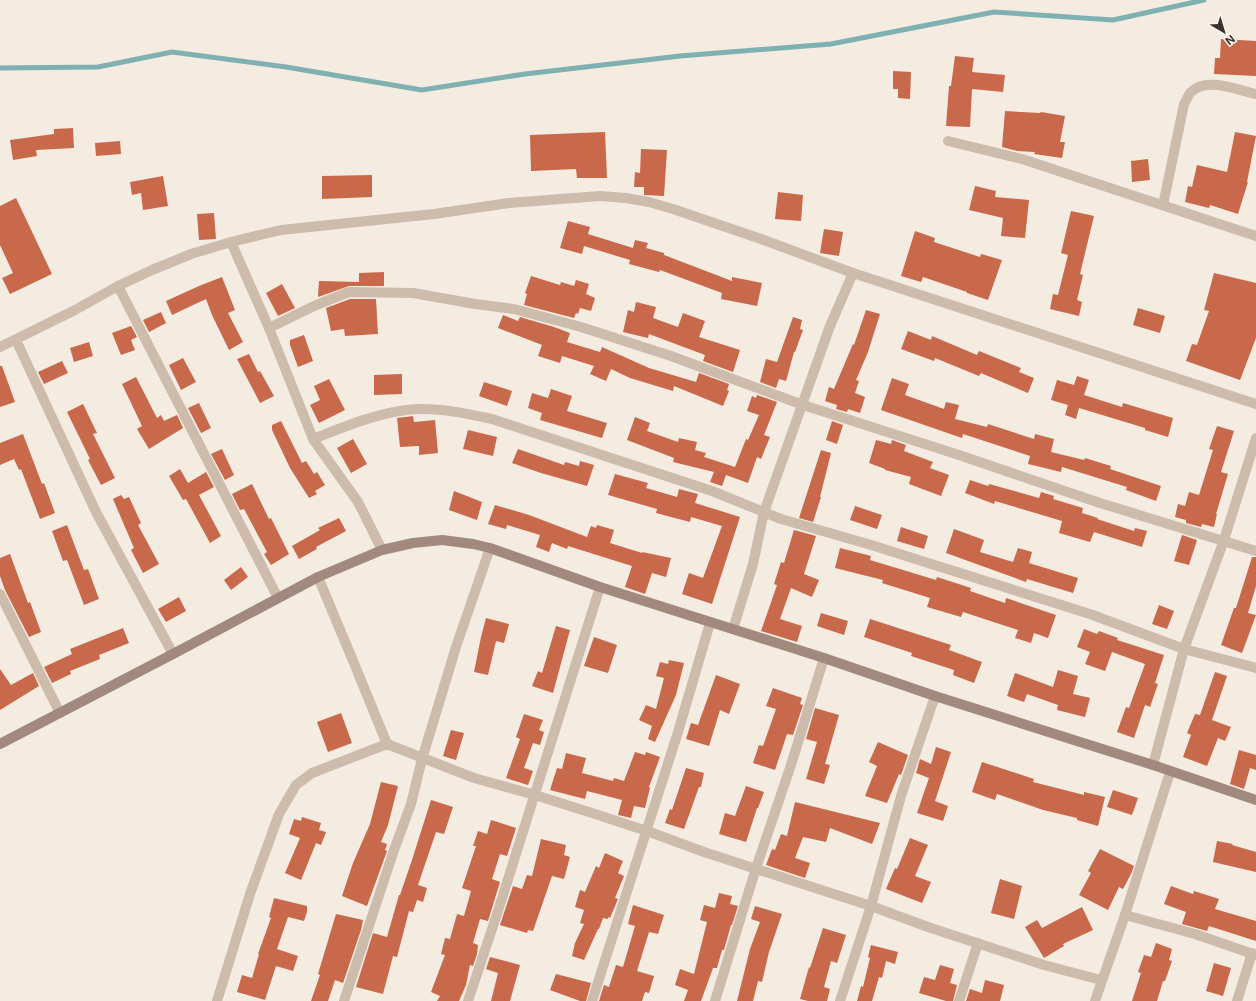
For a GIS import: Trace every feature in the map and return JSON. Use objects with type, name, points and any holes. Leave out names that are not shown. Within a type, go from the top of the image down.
[{"type":"main road","points":[[0,744],[174,654],[318,577],[382,550],[413,543],[442,540],[490,548],[600,587],[824,658],[935,696],[1153,765],[1256,800]]},
{"type":"street","points":[[1163,205],[1184,104],[1190,93],[1204,85],[1225,86],[1256,94]]},
{"type":"street","points":[[948,141],[1022,158],[1256,236]]},
{"type":"street","points":[[0,347],[152,270],[191,254],[231,242],[281,230],[434,214],[508,203],[600,196],[650,202],[673,209],[853,272],[1256,404]]},
{"type":"street","points":[[231,242],[269,328],[313,439],[358,502],[382,550]]},
{"type":"street","points":[[733,629],[753,564],[764,512],[830,326],[853,272]]},
{"type":"street","points":[[118,286],[278,598]]},
{"type":"street","points":[[269,328],[314,306],[349,292],[413,293],[514,309],[553,319],[671,356],[803,405],[956,454],[1100,503],[1256,550]]},
{"type":"street","points":[[16,340],[96,512],[174,654]]},
{"type":"street","points":[[313,439],[341,428],[403,410],[422,409],[457,412],[492,419],[712,491],[781,519],[868,544],[1083,612],[1184,649],[1256,668]]},
{"type":"street","points":[[1153,765],[1184,649],[1224,540],[1256,438]]},
{"type":"street","points":[[344,1001],[411,804],[422,759],[456,647],[490,548]]},
{"type":"street","points":[[318,577],[387,744]]},
{"type":"street","points":[[468,1001],[535,795],[600,587]]},
{"type":"street","points":[[0,594],[60,713]]},
{"type":"street","points":[[592,1001],[678,732],[710,623]]},
{"type":"street","points":[[715,1001],[756,868],[791,765],[824,658]]},
{"type":"street","points":[[840,1001],[872,906],[901,796],[935,696]]},
{"type":"street","points":[[217,1001],[250,894],[279,814],[296,785],[312,773],[387,744],[422,759],[474,778],[535,795],[647,831],[704,852],[872,906],[978,944],[1044,965],[1101,980]]},
{"type":"street","points":[[1095,1001],[1101,980],[1125,915],[1170,772]]},
{"type":"street","points":[[1125,915],[1195,934],[1254,954],[1237,1001]]},
{"type":"street","points":[[959,1001],[978,944]]},
{"type":"building","points":[[1221,39],[1256,41],[1256,76],[1214,74],[1215,58],[1220,58]]},
{"type":"building","points":[[955,56],[974,58],[972,72],[1005,75],[1003,92],[972,89],[970,127],[946,126],[949,86],[951,86]]},
{"type":"building","points":[[893,71],[911,72],[910,99],[898,98],[898,89],[893,89]]},
{"type":"building","points":[[1005,111],[1041,112],[1065,116],[1060,142],[1065,142],[1062,158],[1034,154],[1035,152],[1017,151],[1002,147]]},
{"type":"building","points":[[73,128],[74,148],[36,150],[37,156],[13,160],[10,140],[54,134],[54,129]]},
{"type":"building","points":[[605,132],[607,178],[577,178],[576,169],[531,171],[530,135]]},
{"type":"building","points":[[1235,132],[1256,136],[1248,182],[1238,214],[1210,205],[1209,208],[1185,202],[1188,186],[1192,187],[1197,165],[1227,172]]},
{"type":"building","points":[[120,141],[121,154],[96,156],[95,143]]},
{"type":"building","points":[[641,149],[667,150],[664,196],[644,195],[644,187],[634,187],[635,172],[640,173]]},
{"type":"building","points":[[1148,159],[1150,180],[1132,182],[1131,161]]},
{"type":"building","points":[[372,175],[372,197],[322,199],[322,176]]},
{"type":"building","points":[[163,176],[168,206],[143,210],[141,193],[132,195],[130,182]]},
{"type":"building","points":[[975,186],[996,191],[995,197],[1029,200],[1025,238],[1001,236],[1003,218],[969,210]]},
{"type":"building","points":[[778,192],[803,195],[801,221],[775,219]]},
{"type":"building","points":[[16,198],[52,274],[10,294],[2,278],[13,273],[0,245],[0,206]]},
{"type":"building","points":[[1071,211],[1094,216],[1080,274],[1083,275],[1077,300],[1082,302],[1079,316],[1050,309],[1053,294],[1058,295],[1068,255],[1061,253]]},
{"type":"building","points":[[214,213],[216,239],[199,240],[197,214]]},
{"type":"building","points":[[568,221],[590,227],[588,234],[633,248],[635,240],[648,243],[646,248],[664,253],[664,255],[732,281],[732,277],[762,283],[757,306],[721,299],[722,293],[660,270],[659,272],[629,264],[630,260],[584,246],[582,254],[560,248]]},
{"type":"building","points":[[824,229],[843,232],[839,256],[820,253]]},
{"type":"building","points":[[915,231],[935,238],[934,242],[980,257],[981,254],[1002,260],[988,300],[923,277],[921,282],[901,276]]},
{"type":"building","points":[[384,272],[384,286],[349,286],[318,297],[319,281],[359,282],[359,273]]},
{"type":"building","points":[[1214,273],[1256,283],[1256,338],[1240,380],[1186,361],[1192,344],[1197,345],[1209,311],[1204,310]]},
{"type":"building","points":[[531,276],[560,285],[561,282],[574,286],[576,280],[589,284],[586,294],[595,298],[591,311],[580,308],[578,314],[576,313],[574,318],[524,305],[527,294],[525,293]]},
{"type":"building","points":[[222,277],[235,310],[228,313],[243,342],[229,350],[206,299],[172,315],[166,301]]},
{"type":"building","points":[[282,284],[295,308],[278,316],[266,293]]},
{"type":"building","points":[[350,299],[376,299],[378,334],[345,336],[344,329],[331,331],[326,308]]},
{"type":"building","points":[[636,302],[656,307],[653,318],[678,327],[683,313],[705,321],[699,337],[740,350],[733,372],[703,361],[705,355],[649,334],[648,338],[623,332],[628,310],[634,312]]},
{"type":"building","points":[[1138,308],[1165,316],[1160,333],[1133,325]]},
{"type":"building","points":[[866,310],[880,314],[868,352],[856,380],[859,381],[855,393],[865,397],[860,413],[848,409],[847,412],[836,409],[837,405],[825,401],[829,387],[834,389],[853,344],[854,345]]},
{"type":"building","points":[[161,312],[166,323],[149,332],[143,320]]},
{"type":"building","points":[[503,315],[518,321],[520,317],[554,327],[570,333],[567,342],[600,352],[602,347],[649,368],[696,382],[699,373],[729,384],[727,390],[729,391],[723,406],[674,386],[673,391],[630,378],[611,369],[606,381],[590,374],[594,366],[562,356],[560,363],[538,356],[542,345],[498,328]]},
{"type":"building","points":[[793,317],[802,320],[800,329],[803,330],[794,352],[786,381],[779,379],[776,388],[760,382],[766,359],[777,362]]},
{"type":"building","points":[[131,326],[137,337],[131,340],[135,350],[121,355],[112,333]]},
{"type":"building","points":[[908,331],[931,340],[932,336],[977,355],[979,351],[1021,368],[1019,372],[1034,378],[1028,393],[981,373],[979,376],[935,358],[934,361],[901,349]]},
{"type":"building","points":[[304,335],[313,361],[298,367],[290,345],[290,340]]},
{"type":"building","points":[[89,342],[93,356],[74,362],[70,348]]},
{"type":"building","points":[[249,354],[258,372],[260,371],[274,396],[260,403],[237,359]]},
{"type":"building","points":[[183,358],[196,382],[181,390],[169,365]]},
{"type":"building","points":[[62,361],[68,373],[44,384],[38,372]]},
{"type":"building","points":[[0,366],[2,366],[15,402],[0,407]]},
{"type":"building","points":[[402,374],[402,394],[374,395],[374,375]]},
{"type":"building","points":[[1077,376],[1089,380],[1084,395],[1122,407],[1123,403],[1173,418],[1168,437],[1145,430],[1145,428],[1079,408],[1076,419],[1065,415],[1068,405],[1051,400],[1057,380],[1074,385]]},
{"type":"building","points":[[136,377],[157,418],[161,415],[164,421],[177,415],[183,428],[149,449],[137,429],[142,426],[122,384]]},
{"type":"building","points":[[892,378],[909,384],[905,395],[944,409],[946,402],[959,405],[955,419],[987,427],[988,424],[1034,439],[1035,434],[1054,439],[1051,452],[1084,460],[1085,458],[1111,466],[1110,469],[1161,486],[1156,501],[1126,490],[1127,487],[1062,467],[1061,472],[1028,464],[1030,456],[963,434],[962,438],[881,410]]},
{"type":"building","points":[[329,379],[345,410],[319,423],[310,405],[320,400],[314,386]]},
{"type":"building","points":[[484,382],[512,391],[507,406],[479,396]]},
{"type":"building","points":[[551,389],[572,396],[567,411],[607,423],[602,438],[540,420],[542,413],[528,408],[532,393],[548,398]]},
{"type":"building","points":[[757,395],[777,402],[764,435],[770,437],[761,459],[757,457],[748,483],[726,475],[722,486],[710,482],[714,472],[673,462],[674,458],[627,440],[635,417],[650,423],[647,431],[678,442],[679,438],[697,442],[695,450],[706,453],[704,457],[735,467],[746,439],[748,440],[759,415],[747,411],[752,396],[756,398]]},
{"type":"building","points":[[199,403],[211,428],[201,433],[188,408]]},
{"type":"building","points":[[83,404],[97,433],[93,434],[115,478],[101,485],[88,460],[90,459],[67,412]]},
{"type":"building","points":[[413,416],[414,422],[435,420],[438,453],[419,455],[419,446],[400,447],[397,418]]},
{"type":"building","points":[[281,421],[302,463],[306,461],[314,474],[317,472],[325,485],[315,491],[317,494],[309,498],[290,468],[272,430],[272,425]]},
{"type":"building","points":[[832,421],[843,425],[837,444],[826,440]]},
{"type":"building","points":[[1217,426],[1234,431],[1221,472],[1228,474],[1216,514],[1214,527],[1202,524],[1201,527],[1186,523],[1186,520],[1175,517],[1178,504],[1185,506],[1189,492],[1199,495],[1213,450],[1209,449]]},
{"type":"building","points":[[468,430],[497,437],[493,456],[463,449]]},
{"type":"building","points":[[23,434],[55,513],[40,519],[21,469],[19,470],[14,459],[0,465],[0,443]]},
{"type":"building","points":[[353,439],[367,464],[351,473],[337,448]]},
{"type":"building","points":[[876,440],[891,444],[892,440],[906,445],[904,451],[933,462],[930,468],[949,475],[941,496],[909,484],[911,477],[885,470],[869,463]]},
{"type":"building","points":[[222,449],[234,475],[225,480],[211,454]]},
{"type":"building","points":[[518,449],[564,465],[565,462],[579,466],[580,461],[594,465],[587,486],[512,463]]},
{"type":"building","points":[[821,450],[831,453],[821,497],[813,522],[799,518]]},
{"type":"building","points":[[180,469],[188,483],[206,472],[214,487],[199,495],[221,536],[210,543],[186,499],[183,500],[169,476]]},
{"type":"building","points":[[615,474],[648,483],[646,488],[677,497],[679,489],[698,494],[695,503],[740,517],[712,604],[682,594],[689,573],[703,578],[722,526],[691,517],[690,522],[656,513],[657,509],[608,495]]},
{"type":"building","points":[[970,480],[988,486],[989,484],[1039,498],[1041,492],[1054,496],[1053,499],[1083,508],[1082,513],[1098,518],[1097,519],[1134,531],[1135,528],[1147,531],[1142,547],[1094,532],[1090,542],[1059,533],[1062,521],[995,501],[994,504],[965,493]]},
{"type":"building","points":[[252,484],[269,519],[271,518],[289,554],[271,565],[264,554],[267,552],[244,509],[240,510],[232,494]]},
{"type":"building","points":[[454,491],[482,502],[477,520],[449,510]]},
{"type":"building","points":[[121,495],[124,499],[129,497],[141,523],[138,525],[159,564],[143,573],[131,550],[134,548],[113,499]]},
{"type":"building","points":[[495,505],[529,515],[587,537],[591,526],[596,528],[597,525],[614,530],[610,543],[642,553],[671,558],[666,577],[652,573],[645,594],[625,587],[632,566],[568,546],[567,549],[552,543],[549,552],[536,547],[540,535],[507,525],[506,529],[488,524]]},
{"type":"building","points":[[855,506],[882,515],[877,529],[850,520]]},
{"type":"building","points":[[339,518],[346,531],[316,547],[317,549],[299,559],[292,546],[320,530],[318,528]]},
{"type":"building","points":[[67,525],[84,570],[88,569],[99,599],[84,605],[67,560],[63,561],[52,531]]},
{"type":"building","points":[[901,527],[928,536],[924,549],[897,541]]},
{"type":"building","points":[[954,529],[984,540],[980,552],[1013,562],[1018,548],[1032,552],[1029,563],[1078,578],[1073,593],[1027,579],[1026,582],[946,553]]},
{"type":"building","points":[[794,530],[816,536],[804,574],[819,580],[812,597],[791,588],[780,619],[802,626],[797,642],[761,631],[777,585],[774,584],[781,562],[784,563]]},
{"type":"building","points":[[1182,535],[1197,540],[1189,565],[1174,561]]},
{"type":"building","points":[[840,548],[871,556],[870,560],[936,580],[937,577],[971,588],[970,591],[1005,603],[1006,598],[1056,615],[1048,638],[1034,633],[1031,643],[1015,638],[1018,630],[963,612],[961,617],[927,607],[930,598],[882,583],[883,580],[835,568]]},
{"type":"building","points":[[10,554],[28,603],[30,602],[41,632],[29,637],[5,590],[0,576],[0,558]]},
{"type":"building","points":[[1252,557],[1256,557],[1256,586],[1248,613],[1256,615],[1242,653],[1221,645],[1234,608],[1236,608]]},
{"type":"building","points":[[241,567],[248,577],[231,590],[224,580]]},
{"type":"building","points":[[179,597],[186,611],[166,622],[158,609]]},
{"type":"building","points":[[1159,605],[1174,611],[1167,629],[1152,624]]},
{"type":"building","points":[[821,613],[848,621],[844,635],[817,626]]},
{"type":"building","points":[[486,618],[509,624],[504,643],[496,641],[488,675],[474,672]]},
{"type":"building","points":[[870,619],[951,645],[949,650],[982,662],[974,683],[953,675],[954,670],[911,656],[912,653],[864,637]]},
{"type":"building","points":[[556,626],[570,630],[553,693],[532,686],[538,671],[542,673]]},
{"type":"building","points":[[123,628],[129,643],[99,655],[100,659],[70,671],[71,674],[52,683],[44,667],[72,654],[70,649]]},
{"type":"building","points":[[1084,629],[1097,634],[1099,631],[1118,638],[1117,640],[1164,655],[1155,683],[1158,684],[1150,707],[1145,705],[1134,738],[1117,732],[1126,707],[1129,708],[1145,664],[1112,652],[1105,671],[1085,664],[1090,652],[1077,647]]},
{"type":"building","points":[[594,637],[617,645],[608,673],[584,666]]},
{"type":"building","points":[[669,660],[684,663],[676,695],[655,742],[648,739],[652,726],[639,720],[646,705],[656,709],[664,678],[656,676],[660,662],[668,664]]},
{"type":"building","points":[[0,669],[11,685],[33,673],[39,686],[0,710]]},
{"type":"building","points":[[1058,670],[1078,676],[1073,694],[1090,698],[1085,717],[1057,710],[1058,705],[1027,694],[1024,702],[1007,696],[1015,673],[1053,687]]},
{"type":"building","points":[[1215,672],[1227,676],[1212,720],[1231,727],[1225,741],[1218,738],[1207,766],[1183,757],[1191,735],[1187,733],[1195,714],[1200,715]]},
{"type":"building","points":[[716,675],[740,684],[729,714],[720,710],[709,746],[686,739],[691,723],[698,725]]},
{"type":"building","points":[[773,688],[802,698],[800,704],[803,705],[793,735],[787,734],[775,770],[753,763],[759,745],[763,746],[776,709],[766,706]]},
{"type":"building","points":[[815,708],[839,715],[825,764],[830,765],[824,784],[806,779],[817,742],[806,739]]},
{"type":"building","points":[[341,713],[352,743],[328,752],[317,722]]},
{"type":"building","points":[[524,714],[543,720],[539,730],[544,732],[540,745],[533,743],[524,768],[533,771],[528,785],[506,778],[520,739],[516,737]]},
{"type":"building","points":[[451,730],[464,733],[456,760],[443,756]]},
{"type":"building","points":[[878,742],[908,755],[901,775],[899,774],[887,803],[865,796],[877,766],[869,762]]},
{"type":"building","points":[[936,747],[951,752],[935,801],[948,806],[943,821],[917,813],[929,778],[916,773],[920,759],[931,764]]},
{"type":"building","points":[[1239,750],[1256,755],[1256,770],[1250,768],[1244,789],[1230,784]]},
{"type":"building","points":[[635,752],[645,755],[646,752],[660,757],[649,787],[645,808],[634,806],[631,818],[618,815],[622,800],[587,791],[585,799],[550,790],[557,768],[562,769],[566,753],[586,758],[582,773],[613,781],[614,778],[624,781]]},
{"type":"building","points":[[982,762],[1034,779],[1033,782],[1084,795],[1084,792],[1105,797],[1098,826],[1077,820],[1077,818],[1043,810],[997,794],[995,800],[972,792]]},
{"type":"building","points":[[686,768],[704,773],[701,787],[699,787],[684,829],[665,823],[670,809],[672,810]]},
{"type":"building","points":[[381,782],[398,786],[388,825],[381,842],[387,844],[385,850],[387,851],[367,906],[342,896],[353,863],[370,824]]},
{"type":"building","points":[[746,786],[764,792],[746,842],[719,834],[725,813],[735,816]]},
{"type":"building","points":[[1113,790],[1138,798],[1132,815],[1107,807]]},
{"type":"building","points":[[431,800],[453,807],[444,834],[436,832],[418,885],[427,888],[423,902],[417,900],[413,912],[409,911],[397,957],[393,956],[383,994],[356,987],[373,933],[387,937],[399,895]]},
{"type":"building","points":[[795,802],[880,823],[872,844],[830,828],[826,842],[803,837],[795,858],[810,863],[805,878],[766,865],[772,849],[775,850],[781,834],[787,836]]},
{"type":"building","points":[[302,817],[321,823],[319,830],[326,832],[321,845],[316,843],[301,880],[285,873],[300,838],[289,834],[294,819],[301,821]]},
{"type":"building","points":[[491,820],[516,828],[507,856],[500,854],[492,879],[500,882],[488,921],[480,919],[473,943],[478,945],[477,954],[473,966],[470,965],[466,985],[459,1001],[437,1001],[440,996],[431,992],[445,955],[441,954],[445,938],[450,939],[457,914],[464,916],[471,891],[462,888],[476,846],[473,846],[478,831],[487,834]]},
{"type":"building","points":[[910,838],[928,845],[915,876],[931,882],[922,903],[886,889],[895,868],[897,869]]},
{"type":"building","points":[[541,839],[566,845],[564,855],[570,857],[564,879],[552,876],[533,931],[528,930],[527,933],[500,925],[513,886],[522,889],[527,875],[532,876]]},
{"type":"building","points":[[1217,841],[1233,844],[1232,845],[1256,852],[1256,872],[1213,862]]},
{"type":"building","points":[[1100,849],[1134,866],[1123,889],[1119,887],[1108,910],[1079,895],[1091,873],[1088,871]]},
{"type":"building","points":[[605,853],[623,861],[618,873],[624,876],[615,898],[618,899],[610,918],[603,918],[584,960],[572,956],[575,943],[584,924],[580,923],[584,910],[575,907],[580,890],[585,892],[596,866],[599,868]]},
{"type":"building","points":[[1000,879],[1022,886],[1014,919],[991,913]]},
{"type":"building","points":[[1171,886],[1193,894],[1194,891],[1219,899],[1215,909],[1256,921],[1256,941],[1209,926],[1207,931],[1182,924],[1186,912],[1164,904]]},
{"type":"building","points":[[719,893],[732,896],[730,904],[738,906],[724,950],[722,950],[717,968],[713,968],[701,1001],[684,1001],[688,990],[675,985],[680,969],[694,974],[707,922],[700,920],[704,905],[715,908]]},
{"type":"building","points":[[274,898],[307,906],[307,912],[304,921],[288,917],[277,949],[298,956],[293,971],[276,966],[265,1000],[237,992],[242,975],[252,978],[258,954],[271,918],[269,917]]},
{"type":"building","points":[[633,905],[664,915],[658,934],[649,932],[637,971],[654,976],[649,993],[645,992],[642,1001],[599,1001],[604,985],[609,987],[616,965],[623,967],[635,926],[628,924]]},
{"type":"building","points":[[755,906],[782,914],[769,952],[762,982],[758,981],[753,1001],[737,1001],[750,949],[760,922],[751,919]]},
{"type":"building","points":[[1082,907],[1093,930],[1063,944],[1064,946],[1044,958],[1025,927],[1037,920],[1042,928]]},
{"type":"building","points":[[336,914],[363,920],[361,930],[343,983],[335,980],[328,1001],[311,1001],[320,975],[318,974]]},
{"type":"building","points":[[823,928],[846,935],[837,963],[831,961],[824,987],[830,989],[827,1001],[808,1001],[800,999],[809,967],[810,968]]},
{"type":"building","points":[[1156,943],[1172,949],[1169,960],[1172,961],[1165,981],[1163,981],[1157,1001],[1132,1001],[1141,973],[1138,972],[1144,955],[1151,957]]},
{"type":"building","points":[[871,945],[898,952],[895,964],[886,961],[882,978],[879,977],[872,1001],[857,1001],[861,986],[863,987],[870,958],[868,957]]},
{"type":"building","points":[[490,957],[520,965],[510,1001],[491,1001],[498,973],[486,969]]},
{"type":"building","points":[[1214,963],[1231,968],[1223,996],[1206,991]]},
{"type":"building","points":[[940,965],[954,969],[950,983],[957,985],[953,1001],[946,1001],[919,993],[924,977],[935,980]]},
{"type":"building","points":[[556,974],[591,983],[586,1001],[580,1001],[550,990]]},
{"type":"building","points":[[985,980],[1004,985],[1000,1001],[966,1001],[970,989],[982,993]]},
{"type":"waterway","points":[[0,68],[98,67],[172,52],[286,67],[422,90],[525,74],[680,56],[831,44],[994,12],[1113,20],[1204,0]]}]
